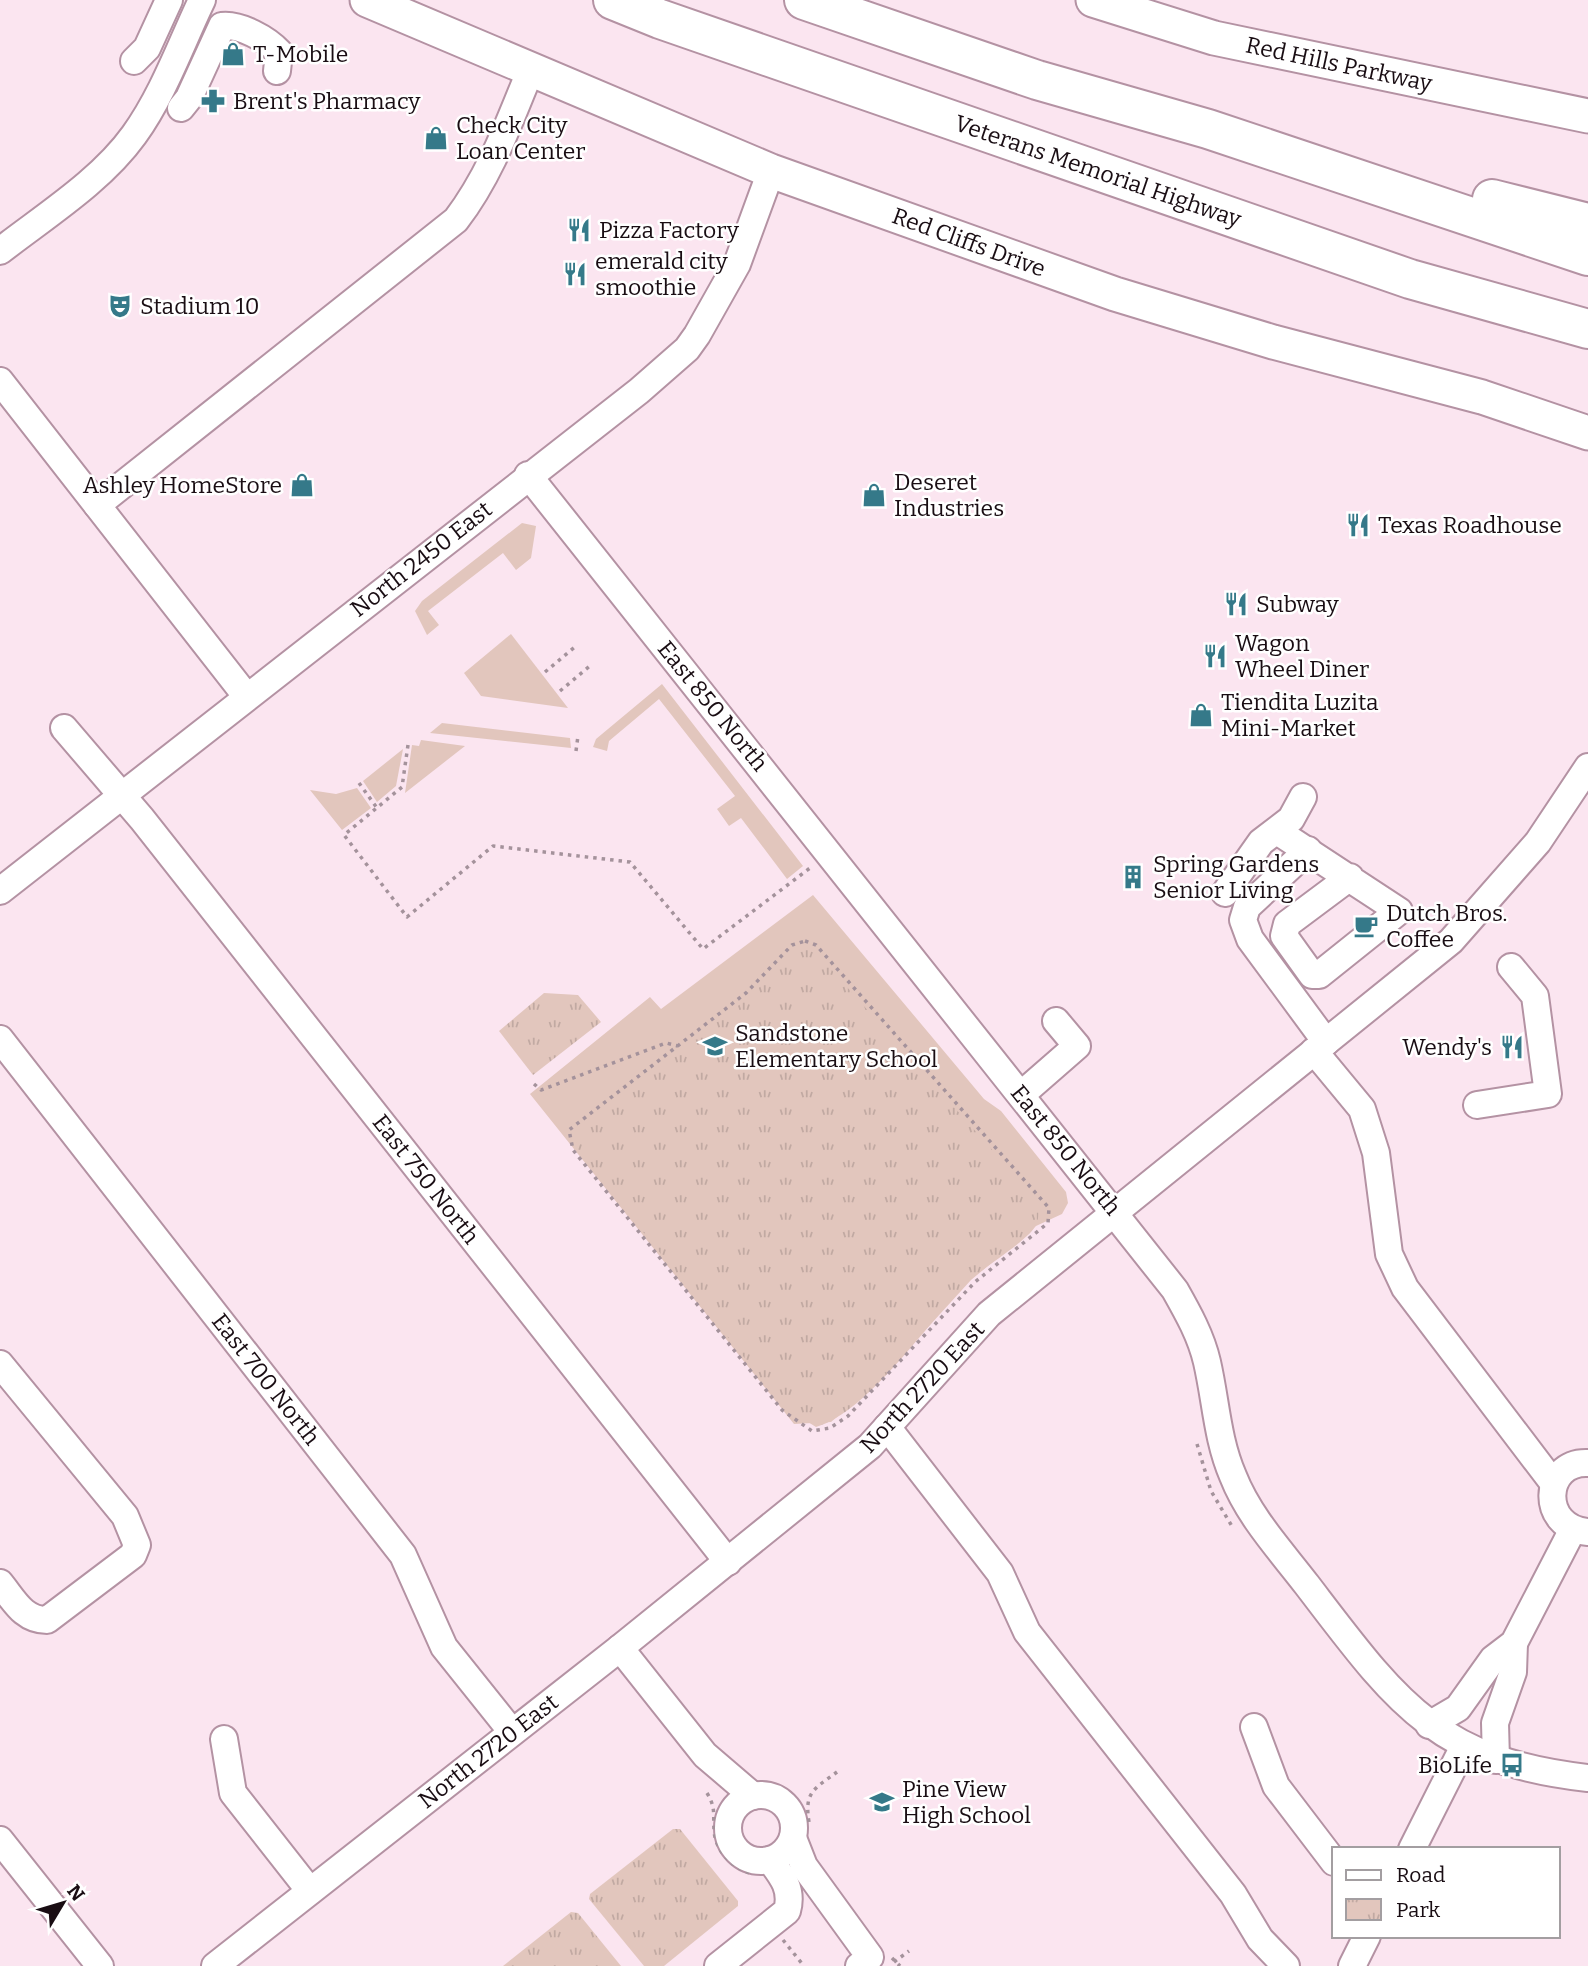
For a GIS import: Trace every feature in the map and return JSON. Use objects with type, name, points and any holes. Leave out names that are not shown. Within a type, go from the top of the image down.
[{"type":"highway","name":"Veterans Memorial Highway","points":[[613,0],[713,38],[1410,279],[1588,328]]},
{"type":"highway","points":[[804,0],[1037,80],[1208,129],[1588,223]]},
{"type":"highway","points":[[1208,129],[1588,256]]},
{"type":"highway","points":[[1410,279],[1588,341]]},
{"type":"main road","name":"Red Cliffs Drive","points":[[367,0],[771,171],[1115,294],[1272,342],[1482,397],[1588,433]]},
{"type":"main road","name":"Red Hills Parkway","points":[[1093,0],[1214,38],[1588,116]]},
{"type":"street","points":[[134,61],[147,48],[169,0]]},
{"type":"street","points":[[0,251],[92,179],[134,136],[159,92],[202,0]]},
{"type":"street","points":[[181,108],[189,98],[222,26],[230,25],[271,43],[279,52],[277,71]]},
{"type":"street","points":[[97,505],[456,220],[477,193],[531,69]]},
{"type":"street","name":"North 2450 East","points":[[0,891],[528,475],[639,391],[687,349],[737,264],[771,171]]},
{"type":"street","points":[[0,381],[247,696]]},
{"type":"street","name":"East 850 North","points":[[528,475],[1175,1290],[1194,1324],[1207,1362],[1221,1440],[1233,1477],[1252,1512],[1378,1677],[1429,1725],[1464,1746],[1496,1760],[1548,1773],[1588,1778]]},
{"type":"street","name":"East 750 North","points":[[64,728],[123,795],[728,1562]]},
{"type":"street","name":"North 2720 East","points":[[215,1966],[620,1648],[870,1446],[989,1314],[1451,941],[1538,842],[1588,767]]},
{"type":"street","points":[[1225,893],[1261,842],[1291,819],[1303,797]]},
{"type":"street","points":[[1277,831],[1308,850],[1343,881],[1399,911],[1319,975],[1312,975],[1284,936],[1287,924],[1343,881]]},
{"type":"street","points":[[1308,850],[1247,906],[1243,920],[1250,939],[1362,1109],[1376,1153],[1389,1254],[1405,1288],[1555,1484]]},
{"type":"street","points":[[1478,1105],[1548,1094],[1535,996],[1511,967]]},
{"type":"street","points":[[1022,1094],[1077,1046],[1056,1021]]},
{"type":"street","name":"East 700 North","points":[[0,1039],[403,1555],[444,1647],[512,1732]]},
{"type":"street","points":[[0,1364],[125,1516],[137,1541],[133,1555],[47,1620],[36,1620],[21,1611],[0,1583]]},
{"type":"street","points":[[887,1427],[1000,1573],[1027,1632],[1233,1894],[1260,1938],[1286,1966]]},
{"type":"street","points":[[1429,1725],[1458,1708],[1493,1660],[1514,1643],[1580,1531],[1558,1517],[1553,1507],[1555,1484],[1570,1466],[1588,1463]]},
{"type":"street","points":[[1496,1760],[1495,1723],[1513,1672],[1514,1643]]},
{"type":"street","points":[[620,1648],[705,1755],[753,1796]]},
{"type":"street","points":[[1254,1727],[1276,1786],[1332,1858]]},
{"type":"street","points":[[224,1740],[233,1793],[310,1891]]},
{"type":"street","points":[[1413,1847],[1464,1746]]},
{"type":"street","points":[[705,1755],[731,1814],[728,1835],[740,1854],[760,1862],[785,1881],[791,1898],[787,1911],[718,1966]]},
{"type":"street","points":[[731,1814],[744,1799],[753,1796],[771,1796],[787,1807],[801,1833],[804,1866],[870,1957],[859,1966]]},
{"type":"street","points":[[766,1868],[789,1848],[801,1833]]},
{"type":"street","points":[[0,1840],[100,1966]]},
{"type":"street","points":[[1352,1966],[1366,1938]]},
{"type":"path","points":[[545,672],[576,646]]},
{"type":"path","points":[[560,691],[591,665]]},
{"type":"path","points":[[576,751],[578,736]]},
{"type":"path","points":[[408,745],[402,787],[344,835],[407,917],[493,846],[631,862],[702,949],[810,868]]},
{"type":"path","points":[[359,783],[377,808]]},
{"type":"path","points":[[805,941],[816,945],[1049,1208],[1048,1223],[975,1282],[848,1416],[830,1427],[812,1431],[782,1410],[573,1150],[569,1130],[678,1046],[746,993],[792,945],[805,941]]},
{"type":"path","points":[[534,1084],[541,1090],[666,1043],[678,1046]]},
{"type":"path","points":[[801,1833],[808,1797],[837,1772]]},
{"type":"path","points":[[707,1793],[715,1806],[714,1830],[718,1846],[737,1868],[766,1868]]},
{"type":"path","points":[[885,1948],[900,1966]]},
{"type":"path","points":[[889,1966],[909,1951]]},
{"type":"green space","points":[[522,523],[536,526],[531,558],[516,570],[503,553],[428,611],[439,625],[427,635],[415,611],[422,601]]},
{"type":"green space","points":[[511,634],[568,708],[481,696],[464,673]]},
{"type":"green space","points":[[662,684],[803,866],[787,879],[741,818],[729,826],[717,809],[735,796],[659,699],[609,741],[607,751],[593,747],[596,739]]},
{"type":"green space","points":[[442,723],[570,738],[571,748],[430,733]]},
{"type":"green space","points":[[421,740],[465,746],[405,793],[412,745],[419,746]]},
{"type":"green space","points":[[403,749],[396,786],[377,802],[363,781]]},
{"type":"green space","points":[[357,788],[371,808],[342,830],[310,790],[336,794]]},
{"type":"green space","points":[[813,895],[984,1099],[1001,1111],[1066,1192],[1068,1203],[1062,1214],[1036,1226],[971,1280],[879,1381],[831,1422],[794,1424],[530,1094],[650,997],[661,1009]]},
{"type":"green space","points":[[805,947],[813,949],[1036,1199],[1038,1212],[1032,1231],[970,1280],[878,1384],[836,1418],[816,1427],[792,1412],[772,1392],[578,1151],[576,1136],[583,1124],[751,996],[793,953]]},
{"type":"green space","points":[[544,993],[578,995],[601,1022],[533,1075],[499,1031]]},
{"type":"green space","points":[[673,1829],[680,1829],[738,1901],[738,1906],[664,1966],[644,1966],[589,1899],[590,1894]]},
{"type":"green space","points":[[571,1912],[578,1913],[621,1966],[503,1966]]},
{"type":"place","name":"T-Mobile","points":[[233,54]]},
{"type":"place","name":"Brent's Pharmacy","points":[[213,101]]},
{"type":"place","name":"Check City Loan Center","points":[[436,138]]},
{"type":"place","name":"Pizza Factory","points":[[579,230]]},
{"type":"place","name":"emerald city smoothie","points":[[575,274]]},
{"type":"place","name":"Stadium 10","points":[[120,306]]},
{"type":"place","name":"Ashley HomeStore","points":[[302,485]]},
{"type":"place","name":"Deseret Industries","points":[[874,495]]},
{"type":"place","name":"Texas Roadhouse","points":[[1358,525]]},
{"type":"place","name":"Subway","points":[[1236,604]]},
{"type":"place","name":"Wagon Wheel Diner","points":[[1215,656]]},
{"type":"place","name":"Tiendita Luzita Mini-Market","points":[[1201,715]]},
{"type":"place","name":"Spring Gardens Senior Living","points":[[1133,877]]},
{"type":"place","name":"Dutch Bros. Coffee","points":[[1366,926]]},
{"type":"place","name":"Sandstone Elementary School","points":[[715,1046]]},
{"type":"place","name":"Wendy's","points":[[1512,1047]]},
{"type":"place","name":"BioLife","points":[[1512,1765]]},
{"type":"place","name":"Pine View High School","points":[[882,1802]]}]
